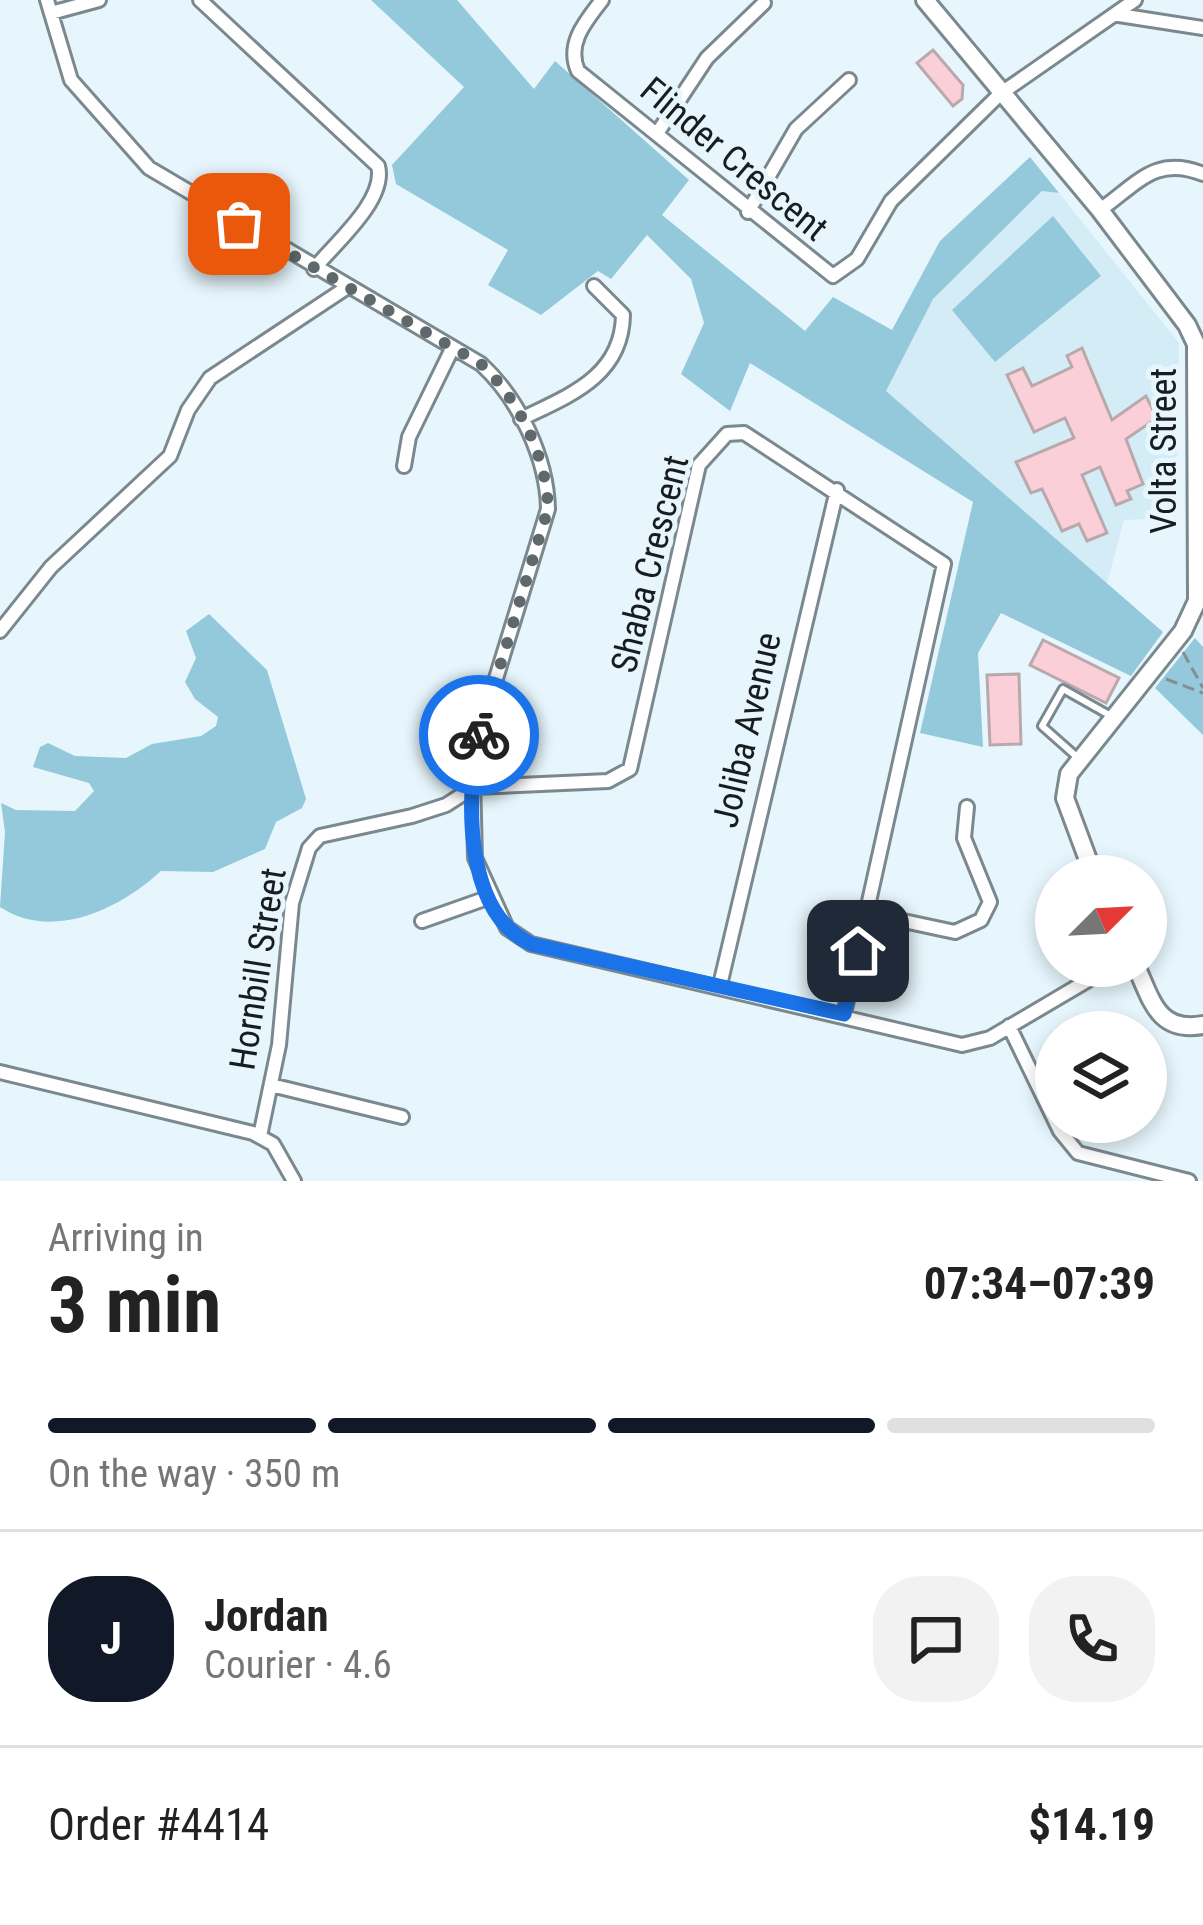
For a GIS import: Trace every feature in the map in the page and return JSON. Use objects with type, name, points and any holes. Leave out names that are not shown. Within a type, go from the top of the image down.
[{"type":"street","points":[[99,0],[49,7],[71,80],[130,151],[164,178],[495,377],[548,480],[548,509],[478,737],[473,787],[476,858],[507,928],[531,944],[962,1045],[1010,1026],[1076,987]]},
{"type":"street","points":[[200,0],[378,166],[381,177],[372,198],[314,269]]},
{"type":"street","name":"Flinder Crescent","points":[[602,0],[575,38],[575,63],[827,274],[842,273],[857,259],[891,201],[1000,94]]},
{"type":"street","name":"Volta Street","points":[[925,0],[1100,210],[1187,325],[1196,344],[1200,601],[1175,641],[1078,757]]},
{"type":"street","points":[[1000,94],[1135,0]]},
{"type":"street","points":[[658,132],[707,58],[764,4]]},
{"type":"street","points":[[1118,15],[1203,28]]},
{"type":"street","points":[[748,212],[796,129],[849,80]]},
{"type":"street","points":[[1100,210],[1161,166],[1173,164],[1203,174]]},
{"type":"street","points":[[520,419],[595,382],[606,368],[623,315],[594,286]]},
{"type":"street","points":[[0,631],[51,567],[170,456],[188,410],[210,378],[346,288]]},
{"type":"street","points":[[404,466],[409,436],[452,349]]},
{"type":"street","name":"Shaba Crescent","points":[[473,787],[608,781],[630,769],[699,465],[716,441],[744,433],[936,555],[946,573],[844,1014]]},
{"type":"street","name":"Joliba Avenue","points":[[720,985],[837,490]]},
{"type":"street","points":[[1078,757],[1065,798],[1086,855]]},
{"type":"street","name":"Hornbill Street","points":[[260,1136],[271,1085],[292,903],[309,848],[336,830],[446,805],[473,787]]},
{"type":"street","points":[[866,913],[955,932],[981,920],[990,902],[964,838],[967,807]]},
{"type":"street","points":[[422,921],[490,897]]},
{"type":"street","points":[[1147,987],[1164,1021],[1178,1028],[1203,1025]]},
{"type":"street","points":[[1010,1026],[1060,1131],[1078,1153],[1189,1181]]},
{"type":"street","points":[[0,1072],[260,1136],[273,1144],[294,1181]]},
{"type":"street","points":[[271,1085],[402,1117]]},
{"type":"lane","points":[[1078,757],[1042,726],[1064,689],[1111,716]]},
{"type":"path","points":[[1175,641],[1203,691]]},
{"type":"path","points":[[1150,670],[1203,691]]},
{"type":"shaded area","points":[[371,0],[457,0],[534,89],[555,61],[689,180],[662,215],[805,331],[833,297],[892,330],[940,241],[1030,157],[1059,193],[1042,191],[933,299],[886,391],[1163,632],[1131,676],[1001,613],[978,653],[983,747],[920,733],[973,502],[750,363],[730,411],[681,374],[704,323],[691,279],[647,235],[611,279],[598,271],[541,315],[488,285],[508,250],[396,184],[392,165],[464,87]]},
{"type":"shaded area","points":[[1042,191],[1059,193],[1179,343],[1176,518],[1124,520],[1107,583],[886,391],[932,299]]},
{"type":"shaded area","points":[[1053,216],[1101,276],[995,362],[952,310]]},
{"type":"shaded area","points":[[209,614],[267,670],[306,799],[302,808],[276,822],[265,849],[213,872],[161,871],[126,897],[85,916],[42,921],[0,907],[5,832],[1,803],[16,810],[75,811],[94,791],[89,783],[33,767],[40,747],[48,743],[75,756],[126,758],[152,744],[201,736],[216,726],[218,717],[195,699],[185,682],[196,658],[186,631]]},
{"type":"shaded area","points":[[1195,638],[1203,647],[1203,735],[1155,688]]},
{"type":"building","points":[[933,50],[963,85],[962,99],[953,106],[917,63]]},
{"type":"building","points":[[1082,348],[1112,420],[1146,396],[1157,418],[1126,439],[1143,484],[1127,491],[1131,499],[1116,505],[1100,467],[1082,475],[1107,533],[1087,541],[1079,524],[1062,531],[1042,489],[1031,493],[1016,462],[1074,438],[1065,418],[1034,432],[1007,375],[1023,368],[1032,386],[1072,367],[1067,356]]},
{"type":"building","points":[[1043,640],[1119,678],[1106,703],[1030,665]]},
{"type":"building","points":[[1019,674],[1021,744],[990,745],[987,675]]},
{"type":"way so far","points":[[239,224],[481,364],[508,394],[529,436],[548,480],[548,509],[507,656],[479,735]]},
{"type":"route","points":[[479,735],[473,777],[473,843],[490,897],[513,935],[531,944],[844,1014],[858,951]]}]
